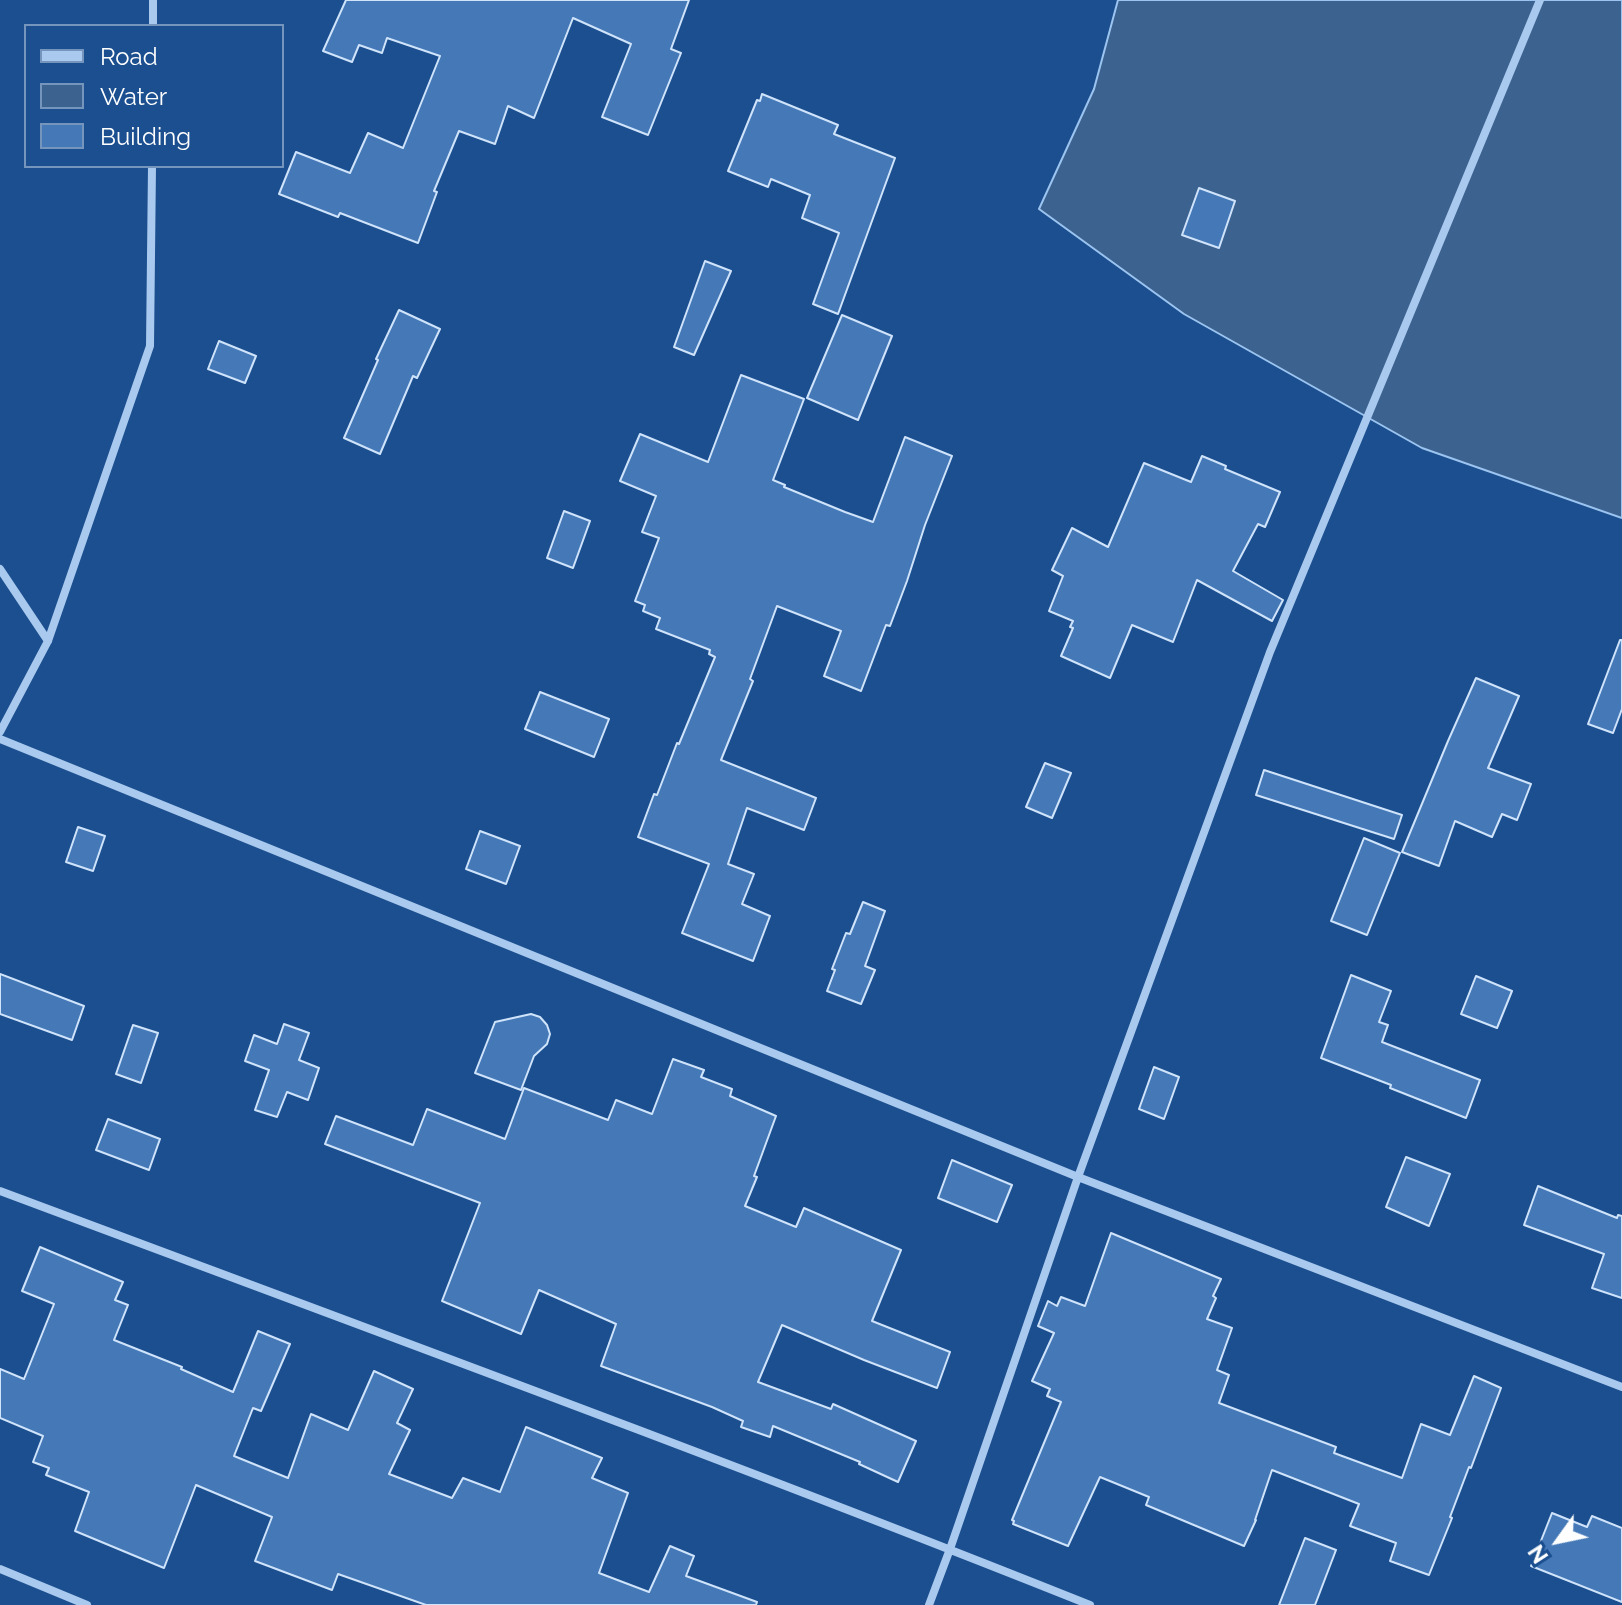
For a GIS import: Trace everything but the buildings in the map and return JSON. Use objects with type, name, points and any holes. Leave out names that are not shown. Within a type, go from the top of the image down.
[{"type":"street","points":[[153,0],[153,24]]},
{"type":"street","points":[[929,1605],[1078,1177],[1270,652],[1540,0]]},
{"type":"street","points":[[0,732],[48,641],[150,346],[152,168]]},
{"type":"street","points":[[0,569],[48,641]]},
{"type":"street","points":[[0,739],[1078,1177],[1622,1387]]},
{"type":"street","points":[[0,1191],[950,1549],[1090,1605]]},
{"type":"street","points":[[0,1569],[87,1605]]},
{"type":"water","points":[[1118,0],[1622,0],[1622,518],[1422,448],[1184,314],[1039,209],[1094,89]]}]
